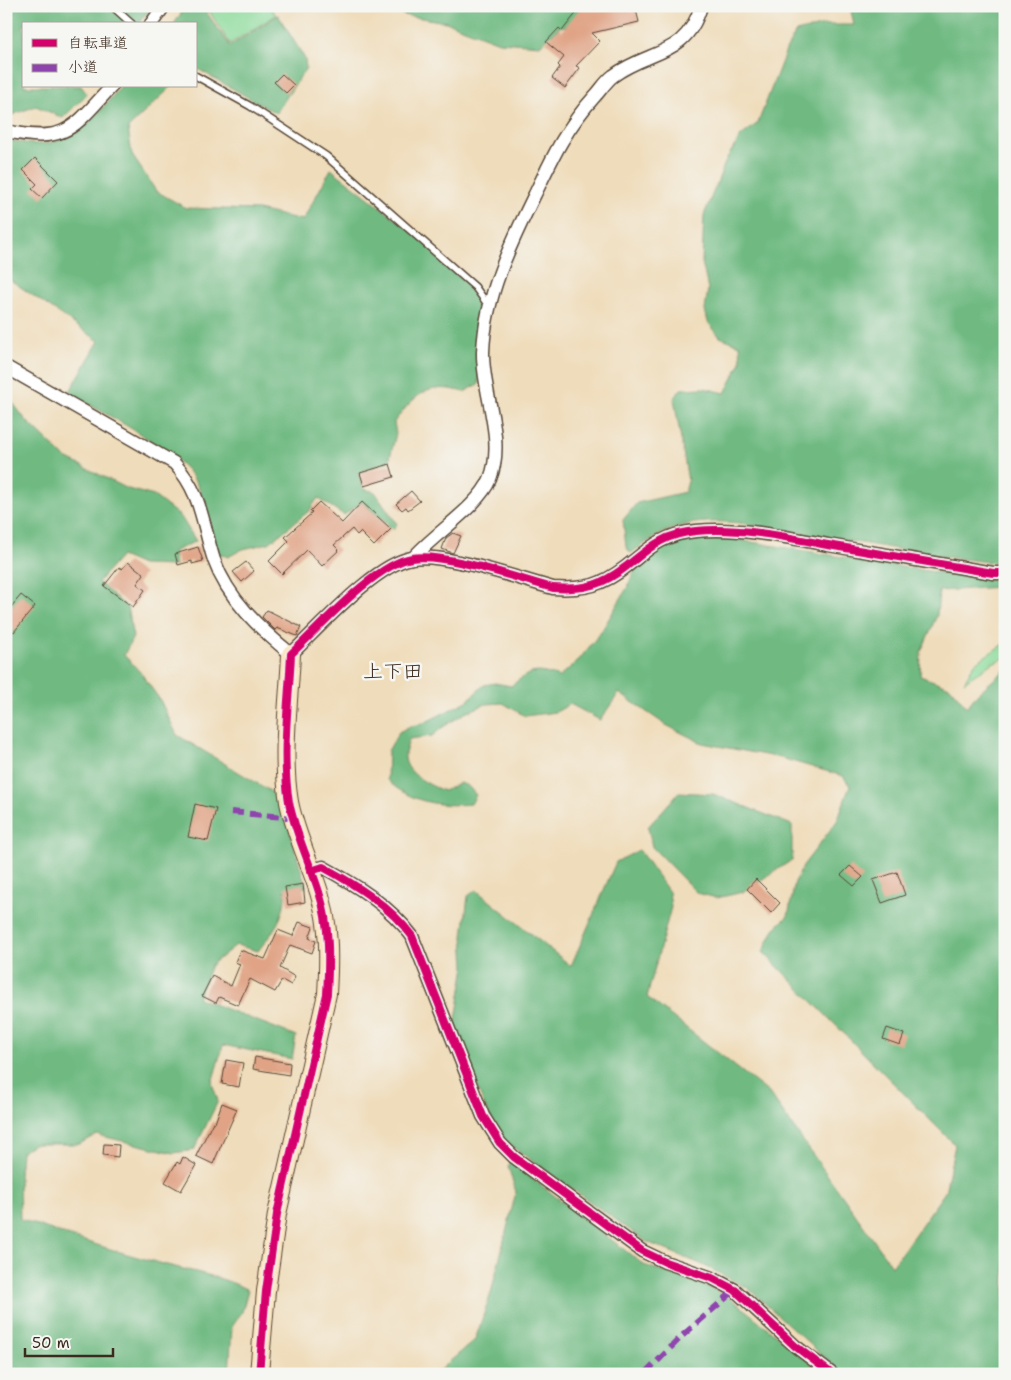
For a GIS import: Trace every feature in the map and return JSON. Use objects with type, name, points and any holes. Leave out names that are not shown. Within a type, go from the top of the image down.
[{"type":"street","points":[[152,22],[164,6]]},
{"type":"street","points":[[414,558],[429,540],[479,496],[489,481],[494,468],[494,436],[483,354],[488,305],[529,206],[562,136],[576,117],[613,76],[680,43],[697,19],[701,6]]},
{"type":"street","points":[[6,131],[40,136],[57,135],[70,129],[110,88]]},
{"type":"street","points":[[6,367],[174,463],[188,478],[195,491],[215,562],[226,584],[240,606],[264,632],[291,654]]},
{"type":"street","points":[[259,1374],[266,1291],[277,1214],[327,994],[329,961],[327,926],[290,803],[287,778],[291,654],[372,578],[396,564],[414,558],[457,562],[553,588],[569,589],[602,582],[615,574],[649,546],[667,537],[696,531],[784,537],[993,573],[1005,573]]},
{"type":"street","points":[[311,871],[323,867],[344,879],[401,921],[412,936],[483,1116],[500,1143],[514,1158],[642,1251],[665,1262],[712,1278],[735,1290],[794,1346],[832,1374]]},
{"type":"lane","points":[[112,6],[130,22]]},
{"type":"lane","points":[[198,77],[250,106],[326,156],[475,287],[488,305]]},
{"type":"green space","points":[[6,6],[155,6],[140,22],[22,22],[22,88],[82,88],[87,94],[63,118],[36,106],[6,117]]},
{"type":"green space","points":[[186,6],[202,6],[230,46],[278,15],[305,59],[306,68],[276,113],[198,69],[198,22],[175,22]]},
{"type":"green space","points":[[206,6],[270,6],[276,15],[230,44]]},
{"type":"green space","points":[[398,6],[591,6],[578,24],[560,27],[540,45],[499,42],[446,22],[403,15]]},
{"type":"green space","points":[[850,6],[1005,6],[1005,564],[946,557],[740,523],[723,522],[694,523],[670,530],[645,543],[631,553],[626,547],[623,520],[637,503],[685,492],[688,481],[674,399],[681,389],[704,388],[725,393],[741,362],[740,345],[720,337],[708,322],[705,310],[708,289],[702,262],[704,215],[727,158],[741,136],[758,123],[787,48],[796,32],[824,25],[854,25]]},
{"type":"green space","points":[[119,88],[170,88],[128,128],[132,155],[156,191],[186,208],[258,210],[303,220],[331,169],[417,236],[462,278],[477,296],[483,311],[479,384],[464,392],[451,389],[431,390],[416,398],[394,422],[396,434],[389,461],[358,473],[364,489],[375,492],[397,524],[393,529],[362,502],[344,515],[318,498],[309,511],[269,543],[243,549],[228,557],[216,552],[201,493],[192,476],[182,465],[168,453],[135,431],[69,393],[99,341],[6,277],[6,178],[9,176],[6,172],[6,140],[37,144],[63,139],[85,125]]},
{"type":"green space","points":[[6,394],[26,420],[64,457],[128,489],[154,496],[181,517],[196,541],[173,552],[175,566],[142,565],[121,556],[98,582],[127,607],[133,637],[124,655],[141,673],[160,700],[177,735],[280,797],[306,887],[285,890],[285,900],[278,923],[258,951],[236,945],[211,965],[198,998],[296,1036],[292,1059],[223,1045],[212,1083],[218,1101],[194,1150],[174,1153],[97,1135],[79,1144],[33,1144],[21,1152],[19,1176],[20,1219],[122,1252],[215,1277],[248,1290],[242,1312],[232,1327],[229,1374],[6,1374]]},
{"type":"green space","points":[[727,538],[934,572],[999,580],[1000,587],[939,591],[937,615],[921,652],[920,676],[950,687],[967,707],[978,693],[1005,670],[1005,1374],[843,1374],[748,1288],[703,1265],[647,1242],[503,1140],[486,1109],[454,1031],[465,966],[463,936],[468,896],[476,890],[571,966],[616,862],[639,850],[669,892],[671,907],[647,997],[769,1093],[892,1266],[945,1192],[955,1145],[763,952],[774,929],[788,916],[795,882],[805,863],[837,821],[850,786],[843,776],[781,758],[702,743],[666,725],[619,693],[600,720],[570,704],[556,712],[525,716],[503,703],[486,704],[465,713],[432,736],[409,739],[405,758],[406,764],[414,774],[426,783],[444,791],[460,783],[468,786],[476,795],[471,804],[436,804],[415,798],[387,780],[388,751],[399,732],[410,726],[422,724],[467,701],[484,685],[495,683],[511,686],[529,674],[539,672],[559,677],[578,661],[601,632],[627,588],[639,560],[663,548],[691,539]]},
{"type":"green space","points":[[1005,643],[1005,658],[992,663],[964,682],[975,663]]},
{"type":"green space","points":[[679,792],[713,794],[792,825],[792,860],[743,892],[717,898],[697,893],[652,847],[648,827]]},
{"type":"green space","points":[[511,1162],[644,1265],[709,1287],[733,1300],[824,1374],[435,1374],[475,1340],[491,1293],[516,1192],[508,1166]]},
{"type":"building","points":[[582,6],[592,6],[597,10],[615,6],[635,6],[639,22],[592,33],[600,41],[576,66],[580,68],[565,88],[552,78],[564,57],[546,42],[559,28],[562,31]]},
{"type":"building","points":[[282,74],[294,85],[286,93],[274,82]]},
{"type":"building","points":[[35,158],[58,181],[42,198],[32,189],[37,184],[23,170]]},
{"type":"building","points":[[390,464],[394,477],[364,486],[360,473]]},
{"type":"building","points":[[411,491],[420,501],[408,510],[406,507],[402,510],[396,504]]},
{"type":"building","points":[[319,502],[342,523],[362,502],[391,529],[374,546],[360,532],[357,535],[352,529],[334,545],[339,550],[322,566],[307,550],[282,574],[269,561],[289,541],[285,537],[312,513],[310,511]]},
{"type":"building","points":[[453,533],[461,536],[453,553],[442,549],[446,538]]},
{"type":"building","points":[[198,547],[203,561],[192,564],[192,561],[178,565],[175,554]]},
{"type":"building","points":[[128,562],[144,574],[137,584],[145,590],[133,607],[104,586],[119,567],[122,569]]},
{"type":"building","points":[[246,562],[254,571],[242,582],[233,572]]},
{"type":"building","points":[[21,595],[35,606],[14,632],[6,627],[6,613]]},
{"type":"building","points":[[267,610],[301,627],[297,636],[277,628],[275,630],[262,617]]},
{"type":"building","points":[[195,804],[216,809],[208,841],[188,837]]},
{"type":"building","points":[[850,866],[863,877],[854,886],[841,875]]},
{"type":"building","points":[[897,872],[905,895],[882,903],[873,880]]},
{"type":"building","points":[[756,879],[780,903],[771,913],[747,889]]},
{"type":"building","points":[[303,884],[305,902],[288,905],[285,887]]},
{"type":"building","points":[[299,922],[313,927],[309,938],[316,941],[312,953],[290,945],[280,968],[295,977],[291,985],[282,980],[275,992],[250,979],[238,1005],[219,997],[216,1003],[202,996],[212,976],[231,986],[240,964],[235,962],[240,950],[265,959],[278,930],[293,936]]},
{"type":"building","points":[[887,1028],[904,1034],[900,1045],[883,1039]]},
{"type":"building","points":[[255,1057],[290,1063],[289,1075],[253,1069]]},
{"type":"building","points":[[226,1060],[243,1063],[239,1087],[222,1084]]},
{"type":"building","points":[[222,1103],[237,1109],[213,1164],[196,1156],[213,1122],[215,1123]]},
{"type":"building","points":[[104,1144],[119,1145],[118,1157],[103,1155]]},
{"type":"building","points":[[183,1157],[196,1165],[181,1191],[165,1182],[177,1162],[180,1164]]},
{"type":"marked path","points":[[231,812],[294,818]]},
{"type":"marked path","points":[[645,1374],[682,1336],[735,1290]]},
{"type":"cycle path","points":[[259,1374],[266,1291],[277,1214],[327,994],[328,981],[328,943],[323,905],[295,825],[289,802],[286,728],[291,654],[348,598],[365,584],[397,563],[412,558],[426,557],[462,562],[553,588],[577,588],[601,582],[614,575],[666,538],[696,531],[729,530],[779,536],[993,573],[1005,573]]},
{"type":"cycle path","points":[[311,871],[323,867],[348,881],[383,906],[412,936],[483,1116],[500,1143],[514,1157],[642,1251],[665,1262],[712,1278],[735,1290],[795,1346],[832,1374]]},
{"type":"district","name":"上下田","points":[[393,671]]}]
